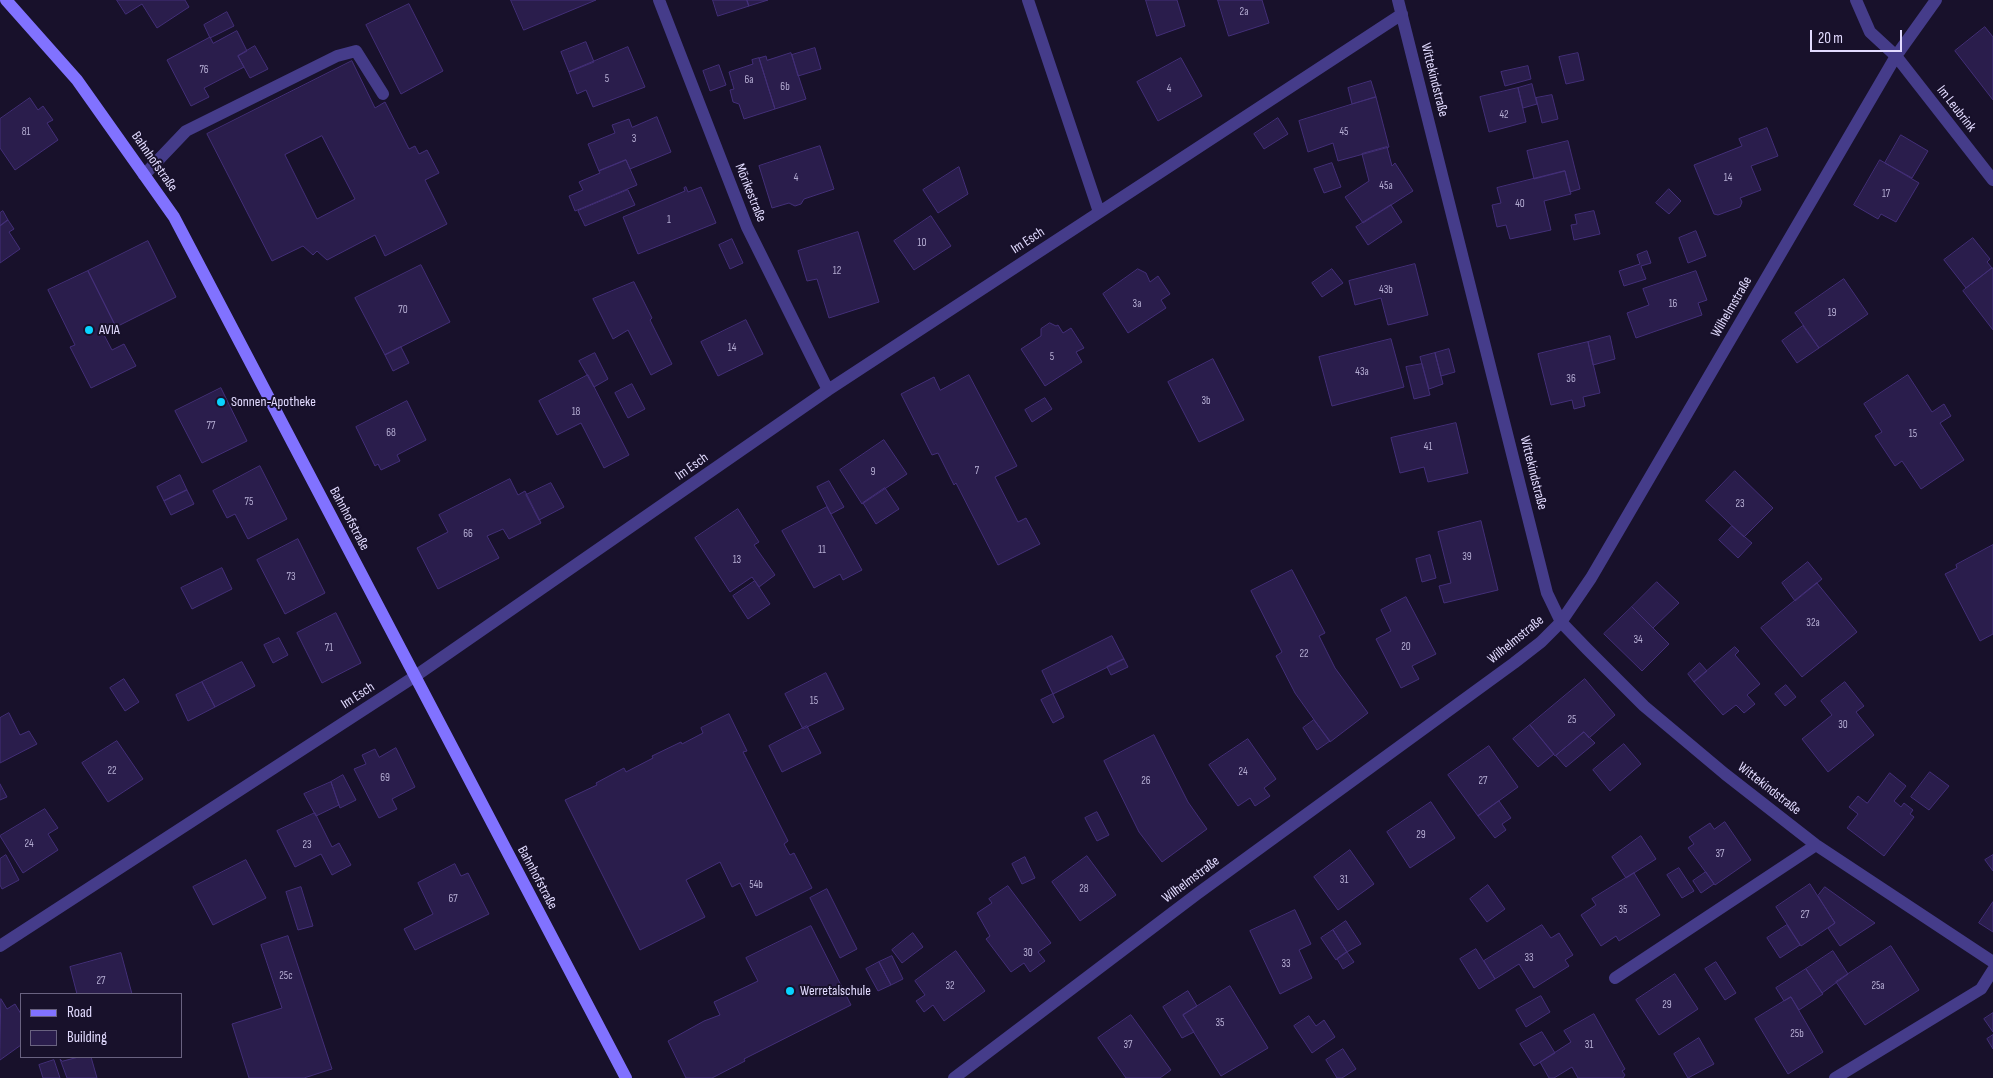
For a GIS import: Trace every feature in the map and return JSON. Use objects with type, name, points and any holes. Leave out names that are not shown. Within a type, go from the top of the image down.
[{"type":"street","name":"Bahnhofstraße","points":[[6,0],[77,80],[174,217],[626,1078]]},
{"type":"street","name":"Mörikestraße","points":[[659,0],[747,227],[828,390]]},
{"type":"street","points":[[1028,0],[1099,212]]},
{"type":"street","name":"Wittekindstraße","points":[[1398,0],[1547,593],[1561,622],[1644,706],[1725,774],[1816,845],[1993,962]]},
{"type":"street","name":"Im Leubrink","points":[[1856,0],[1870,32],[1896,56],[1993,180]]},
{"type":"street","name":"Wilhelmstraße","points":[[954,1078],[1197,894],[1520,658],[1541,642],[1561,622],[1591,578],[1896,56],[1936,0]]},
{"type":"street","name":"Im Esch","points":[[0,946],[414,677],[828,390],[1402,14]]},
{"type":"street","points":[[144,175],[186,131],[337,56],[356,51],[383,94]]},
{"type":"street","points":[[1616,978],[1816,845]]},
{"type":"street","points":[[1836,1078],[1981,989],[1993,970]]},
{"type":"building","points":[[117,0],[185,0],[189,7],[157,28],[142,4],[126,14]]},
{"type":"building","points":[[511,0],[596,0],[524,30]]},
{"type":"building","points":[[713,0],[747,0],[749,6],[718,16]]},
{"type":"building","points":[[747,0],[768,0],[749,6]]},
{"type":"building","points":[[1146,0],[1177,0],[1185,26],[1157,36]]},
{"type":"building","points":[[1218,0],[1262,0],[1269,23],[1229,36]]},
{"type":"building","points":[[409,4],[443,71],[401,94],[366,25]]},
{"type":"building","points":[[227,12],[234,26],[210,38],[204,25]]},
{"type":"building","points":[[1985,27],[1993,37],[1993,100],[1955,51]]},
{"type":"building","points":[[237,31],[247,51],[238,56],[244,67],[204,88],[209,97],[191,106],[167,60],[210,37],[213,43]]},
{"type":"building","points":[[586,42],[594,62],[569,72],[561,52]]},
{"type":"building","points":[[255,46],[268,69],[250,78],[238,56]]},
{"type":"building","points":[[628,47],[645,87],[593,107],[586,90],[577,94],[569,72]]},
{"type":"building","points":[[815,48],[821,69],[798,76],[792,55]]},
{"type":"building","points":[[791,53],[806,99],[775,109],[759,58],[766,56],[767,60]]},
{"type":"building","points":[[1578,53],[1584,80],[1566,84],[1559,57]]},
{"type":"building","points":[[759,58],[775,109],[744,119],[739,104],[733,102],[730,90],[734,89],[729,72],[753,64],[752,60]]},
{"type":"building","points":[[1181,58],[1202,96],[1158,121],[1137,82]]},
{"type":"building","points":[[352,61],[375,108],[385,102],[409,149],[415,146],[419,154],[427,150],[439,173],[425,180],[447,224],[385,256],[375,235],[327,260],[317,251],[313,255],[303,246],[272,261],[207,134]],"holes":[[[322,136],[355,199],[317,219],[285,155]]]},
{"type":"building","points":[[719,65],[726,85],[710,91],[703,71]]},
{"type":"building","points":[[1528,66],[1531,79],[1505,86],[1501,72]]},
{"type":"building","points":[[1371,81],[1376,97],[1352,104],[1348,88]]},
{"type":"building","points":[[1532,84],[1537,104],[1523,108],[1518,88]]},
{"type":"building","points":[[1518,88],[1526,122],[1489,132],[1480,97]]},
{"type":"building","points":[[1552,95],[1558,119],[1542,123],[1536,98]]},
{"type":"building","points":[[1376,97],[1389,147],[1338,161],[1333,143],[1308,152],[1299,121]]},
{"type":"building","points":[[30,98],[38,110],[43,106],[53,120],[47,123],[58,140],[15,170],[0,148],[0,119]]},
{"type":"building","points":[[657,117],[671,152],[630,169],[626,160],[599,171],[588,144],[615,133],[612,125],[629,119],[632,127]]},
{"type":"building","points":[[1278,118],[1288,134],[1264,149],[1254,134]]},
{"type":"building","points":[[1767,128],[1778,156],[1751,166],[1761,190],[1740,198],[1742,202],[1740,207],[1718,215],[1714,214],[1694,165],[1742,146],[1739,139]]},
{"type":"building","points":[[1901,135],[1928,151],[1912,178],[1885,163]]},
{"type":"building","points":[[1568,141],[1580,189],[1570,192],[1565,171],[1534,179],[1527,151]]},
{"type":"building","points":[[820,146],[834,189],[804,199],[801,204],[795,206],[789,203],[772,208],[759,166]]},
{"type":"building","points":[[1387,147],[1392,166],[1395,163],[1413,191],[1363,223],[1345,197],[1369,181],[1362,154]]},
{"type":"building","points":[[626,160],[637,185],[575,211],[569,196],[583,190],[579,182]]},
{"type":"building","points":[[1880,160],[1919,183],[1896,222],[1881,214],[1878,219],[1854,205]]},
{"type":"building","points":[[1332,163],[1341,187],[1324,193],[1314,169]]},
{"type":"building","points":[[959,167],[968,194],[938,213],[923,190]]},
{"type":"building","points":[[1565,171],[1571,194],[1544,201],[1551,230],[1510,239],[1506,225],[1497,227],[1492,205],[1501,203],[1497,188]]},
{"type":"building","points":[[686,187],[688,192],[701,187],[716,223],[638,254],[623,217],[685,191],[684,188]]},
{"type":"building","points":[[1669,189],[1681,201],[1669,214],[1656,203]]},
{"type":"building","points":[[628,190],[635,205],[585,226],[578,211]]},
{"type":"building","points":[[1391,205],[1402,222],[1368,245],[1356,227]]},
{"type":"building","points":[[3,211],[8,220],[0,226],[0,213]]},
{"type":"building","points":[[1594,211],[1600,234],[1574,240],[1571,225],[1577,224],[1575,215]]},
{"type":"building","points":[[931,216],[951,246],[914,270],[894,241]]},
{"type":"building","points":[[8,220],[14,229],[9,232],[20,249],[0,263],[0,226]]},
{"type":"building","points":[[1696,231],[1706,256],[1688,263],[1679,238]]},
{"type":"building","points":[[858,232],[879,302],[829,318],[817,279],[807,281],[798,251]]},
{"type":"building","points":[[1973,238],[1990,259],[1987,262],[1992,268],[1966,288],[1944,260]]},
{"type":"building","points":[[732,239],[743,263],[730,269],[719,245]]},
{"type":"building","points":[[148,241],[176,297],[116,327],[88,271]]},
{"type":"building","points":[[1647,251],[1651,263],[1641,266],[1646,279],[1624,286],[1619,271],[1640,264],[1637,255]]},
{"type":"building","points":[[1415,264],[1428,315],[1388,325],[1381,298],[1355,305],[1349,281]]},
{"type":"building","points":[[421,265],[450,322],[385,355],[355,298]]},
{"type":"building","points":[[1993,268],[1993,330],[1963,291]]},
{"type":"building","points":[[1138,269],[1146,273],[1150,282],[1158,276],[1170,294],[1161,300],[1166,308],[1128,333],[1103,294]]},
{"type":"building","points":[[1332,269],[1343,283],[1322,297],[1312,283]]},
{"type":"building","name":"AVIA","points":[[88,271],[116,327],[103,333],[112,350],[124,344],[136,366],[91,388],[70,347],[75,345],[48,290]]},
{"type":"building","points":[[1696,271],[1707,300],[1698,303],[1702,315],[1636,338],[1627,313],[1649,305],[1643,289]]},
{"type":"building","points":[[1844,279],[1868,314],[1819,348],[1795,313]]},
{"type":"building","points":[[634,282],[672,364],[651,375],[628,330],[613,339],[593,299]]},
{"type":"building","points":[[746,320],[763,354],[718,376],[701,342]]},
{"type":"building","points":[[1050,323],[1058,325],[1063,333],[1071,328],[1084,348],[1076,352],[1082,362],[1045,386],[1021,349],[1041,336],[1041,329]]},
{"type":"building","points":[[1803,326],[1819,348],[1797,363],[1782,341]]},
{"type":"building","points":[[1610,336],[1615,359],[1593,365],[1588,342]]},
{"type":"building","points":[[1391,339],[1404,387],[1332,406],[1319,357]]},
{"type":"building","points":[[1588,342],[1600,393],[1583,397],[1585,406],[1574,409],[1572,400],[1551,405],[1538,354]]},
{"type":"building","points":[[401,347],[409,363],[393,371],[385,355]]},
{"type":"building","points":[[1449,349],[1455,372],[1441,376],[1435,353]]},
{"type":"building","points":[[595,353],[608,379],[594,387],[579,361]]},
{"type":"building","points":[[1435,353],[1443,384],[1429,389],[1420,357]]},
{"type":"building","points":[[1213,359],[1244,420],[1199,442],[1168,382]]},
{"type":"building","points":[[1422,364],[1430,395],[1414,399],[1406,367]]},
{"type":"building","points":[[588,375],[629,455],[604,468],[581,423],[557,435],[539,401]]},
{"type":"building","points":[[969,375],[1017,466],[995,477],[1018,522],[1026,518],[1040,544],[998,565],[956,483],[954,485],[938,453],[932,455],[901,394],[934,377],[940,390]]},
{"type":"building","points":[[1908,375],[1932,412],[1944,404],[1951,416],[1940,423],[1964,460],[1921,489],[1902,461],[1895,466],[1875,436],[1882,432],[1864,404]]},
{"type":"building","points":[[632,384],[645,409],[628,418],[615,393]]},
{"type":"building","points":[[221,388],[247,441],[202,463],[175,411]]},
{"type":"building","points":[[1045,398],[1052,409],[1032,422],[1025,410]]},
{"type":"building","points":[[407,401],[426,440],[397,455],[400,461],[381,470],[378,464],[375,466],[356,427]]},
{"type":"building","points":[[1456,423],[1468,473],[1428,482],[1424,467],[1400,473],[1391,438]]},
{"type":"building","points":[[884,440],[907,474],[862,504],[840,470]]},
{"type":"building","points":[[260,466],[287,519],[248,539],[235,514],[227,518],[213,491]]},
{"type":"building","points":[[1735,471],[1773,508],[1744,537],[1706,501]]},
{"type":"building","points":[[180,475],[187,490],[164,501],[157,487]]},
{"type":"building","points":[[510,479],[518,495],[525,491],[541,523],[509,539],[503,529],[487,536],[499,558],[438,589],[417,548],[448,532],[439,515]]},
{"type":"building","points":[[829,481],[844,507],[831,514],[817,487]]},
{"type":"building","points":[[551,483],[564,507],[539,520],[526,495]]},
{"type":"building","points":[[885,488],[899,509],[876,524],[863,503]]},
{"type":"building","points":[[187,490],[194,504],[171,515],[164,501]]},
{"type":"building","points":[[827,507],[862,570],[843,580],[840,574],[814,588],[782,531]]},
{"type":"building","points":[[738,509],[759,542],[754,545],[775,575],[759,587],[752,577],[730,592],[695,538]]},
{"type":"building","points":[[1481,521],[1498,590],[1444,603],[1439,586],[1451,583],[1438,532]]},
{"type":"building","points":[[1732,526],[1752,543],[1738,558],[1719,540]]},
{"type":"building","points":[[298,539],[325,593],[285,614],[257,560]]},
{"type":"building","points":[[1993,545],[1993,634],[1980,641],[1945,574],[1957,568],[1956,565]]},
{"type":"building","points":[[1430,555],[1436,578],[1422,582],[1416,559]]},
{"type":"building","points":[[1808,562],[1822,579],[1795,601],[1782,583]]},
{"type":"building","points":[[222,568],[232,589],[192,609],[181,588]]},
{"type":"building","points":[[1292,570],[1325,633],[1319,636],[1335,668],[1368,713],[1330,742],[1295,693],[1276,656],[1282,652],[1251,591]]},
{"type":"building","points":[[755,581],[770,604],[748,619],[733,596]]},
{"type":"building","points":[[1657,582],[1679,603],[1653,628],[1632,607]]},
{"type":"building","points":[[1817,583],[1857,632],[1802,677],[1761,628]]},
{"type":"building","points":[[1406,597],[1436,654],[1412,666],[1419,679],[1401,688],[1376,639],[1391,631],[1381,610]]},
{"type":"building","points":[[1632,607],[1669,644],[1642,671],[1604,634]]},
{"type":"building","points":[[336,613],[361,663],[322,683],[297,633]]},
{"type":"building","points":[[1112,636],[1124,659],[1053,694],[1042,671]]},
{"type":"building","points":[[279,638],[288,655],[273,663],[264,645]]},
{"type":"building","points":[[1735,647],[1739,651],[1735,655],[1760,684],[1747,695],[1755,704],[1744,713],[1736,705],[1723,715],[1694,682]]},
{"type":"building","points":[[1124,659],[1128,667],[1111,675],[1107,667]]},
{"type":"building","points":[[242,662],[255,686],[215,707],[202,682]]},
{"type":"building","points":[[1700,663],[1707,671],[1694,682],[1688,674]]},
{"type":"building","points":[[826,673],[844,709],[803,729],[785,694]]},
{"type":"building","points":[[124,679],[139,702],[125,711],[110,688]]},
{"type":"building","points":[[1585,679],[1615,715],[1589,738],[1584,732],[1555,756],[1530,725]]},
{"type":"building","points":[[202,682],[215,707],[188,721],[176,695]]},
{"type":"building","points":[[1845,682],[1864,706],[1856,712],[1874,735],[1828,772],[1802,739],[1832,715],[1821,701]]},
{"type":"building","points":[[1786,685],[1796,697],[1785,706],[1775,694]]},
{"type":"building","points":[[1053,694],[1064,717],[1053,723],[1041,700]]},
{"type":"building","points":[[9,713],[20,735],[29,731],[37,744],[0,763],[0,718]]},
{"type":"building","points":[[729,714],[747,751],[743,752],[788,841],[784,844],[790,855],[794,853],[812,888],[756,916],[740,883],[732,887],[720,862],[686,880],[705,917],[640,950],[565,800],[597,785],[596,783],[624,768],[626,772],[653,758],[652,756],[703,733],[701,728]]},
{"type":"building","points":[[1314,720],[1330,741],[1317,750],[1303,728]]},
{"type":"building","points":[[1530,725],[1554,754],[1538,767],[1513,739]]},
{"type":"building","points":[[807,726],[821,753],[782,772],[769,746]]},
{"type":"building","points":[[1584,732],[1595,743],[1566,767],[1556,756]]},
{"type":"building","points":[[1154,735],[1188,802],[1207,829],[1162,862],[1139,832],[1104,761]]},
{"type":"building","points":[[1248,739],[1276,779],[1264,788],[1270,796],[1255,806],[1250,798],[1238,806],[1209,765]]},
{"type":"building","points":[[117,741],[143,779],[108,802],[82,763]]},
{"type":"building","points":[[1624,744],[1641,764],[1610,791],[1593,770]]},
{"type":"building","points":[[1489,746],[1518,787],[1478,816],[1448,775]]},
{"type":"building","points":[[396,748],[415,787],[392,799],[397,809],[379,818],[354,769],[366,764],[362,755],[375,749],[379,757]]},
{"type":"building","points":[[1930,772],[1949,786],[1929,810],[1911,797]]},
{"type":"building","points":[[1890,773],[1906,786],[1894,801],[1901,807],[1904,803],[1913,810],[1910,814],[1914,817],[1884,856],[1847,828],[1858,814],[1849,807],[1858,796],[1867,803]]},
{"type":"building","points":[[343,775],[356,800],[340,808],[331,782]]},
{"type":"building","points":[[331,782],[339,805],[316,816],[304,794]]},
{"type":"building","points":[[0,784],[7,797],[0,800]]},
{"type":"building","points":[[1499,801],[1511,818],[1502,824],[1506,830],[1495,838],[1478,816]]},
{"type":"building","points":[[1431,802],[1455,838],[1410,868],[1387,832]]},
{"type":"building","points":[[45,809],[58,828],[48,834],[58,850],[23,873],[0,836]]},
{"type":"building","points":[[1097,812],[1109,835],[1097,841],[1085,818]]},
{"type":"building","points":[[315,813],[332,847],[339,843],[351,865],[332,875],[321,854],[295,867],[277,831]]},
{"type":"building","points":[[1725,822],[1751,860],[1715,885],[1688,848],[1694,844],[1689,837],[1710,823],[1714,829]]},
{"type":"building","points":[[1641,836],[1656,859],[1626,878],[1612,857]]},
{"type":"building","points":[[1350,850],[1374,884],[1338,910],[1314,877]]},
{"type":"building","points":[[6,855],[19,880],[2,889],[0,885],[0,859]]},
{"type":"building","points":[[1993,855],[1993,871],[1985,860]]},
{"type":"building","points":[[1087,856],[1116,895],[1080,921],[1052,882]]},
{"type":"building","points":[[1025,857],[1035,878],[1022,884],[1012,864]]},
{"type":"building","points":[[246,860],[266,898],[213,925],[193,887]]},
{"type":"building","points":[[455,864],[461,876],[468,873],[489,914],[415,950],[404,929],[433,914],[418,883]]},
{"type":"building","points":[[1679,868],[1694,891],[1682,898],[1667,875]]},
{"type":"building","points":[[1706,872],[1714,884],[1701,893],[1693,881]]},
{"type":"building","points":[[1634,873],[1660,915],[1619,941],[1616,936],[1601,946],[1581,915],[1596,905],[1592,899]]},
{"type":"building","points":[[1810,884],[1835,923],[1801,946],[1776,907]]},
{"type":"building","points":[[1488,885],[1505,909],[1487,922],[1470,899]]},
{"type":"building","points":[[1008,886],[1051,943],[1038,952],[1045,961],[1030,972],[1024,963],[1011,972],[986,939],[990,936],[977,913],[992,903],[989,899]]},
{"type":"building","points":[[301,887],[313,926],[298,930],[286,892]]},
{"type":"building","points":[[1825,887],[1875,923],[1840,946],[1828,928],[1835,923],[1818,896]]},
{"type":"building","points":[[827,889],[857,949],[840,958],[810,898]]},
{"type":"building","points":[[1993,902],[1993,932],[1979,923]]},
{"type":"building","points":[[1295,910],[1311,944],[1299,950],[1312,978],[1280,994],[1250,931]]},
{"type":"building","points":[[1346,921],[1361,944],[1347,952],[1333,930]]},
{"type":"building","points":[[1542,925],[1551,938],[1559,933],[1573,955],[1565,960],[1569,966],[1534,988],[1519,964],[1495,979],[1484,961]]},
{"type":"building","points":[[1787,925],[1800,945],[1780,958],[1767,938]]},
{"type":"building","name":"Werretalschule","points":[[811,926],[851,1005],[744,1059],[745,1061],[712,1078],[686,1078],[668,1041],[704,1021],[720,1015],[714,1002],[758,981],[746,958]]},
{"type":"building","points":[[1333,930],[1347,952],[1336,960],[1321,938]]},
{"type":"building","points":[[913,933],[923,947],[902,963],[892,950]]},
{"type":"building","points":[[288,936],[332,1069],[304,1078],[249,1078],[232,1024],[282,1008],[261,945]]},
{"type":"building","points":[[1891,946],[1919,990],[1865,1025],[1836,982]]},
{"type":"building","points":[[1476,949],[1495,979],[1479,989],[1460,959]]},
{"type":"building","points":[[956,951],[985,991],[944,1021],[933,1005],[924,1012],[916,1001],[925,995],[915,981]]},
{"type":"building","points":[[1833,951],[1848,974],[1822,993],[1806,969]]},
{"type":"building","points":[[1347,952],[1354,962],[1343,969],[1337,959]]},
{"type":"building","points":[[121,953],[132,993],[77,993],[70,967]]},
{"type":"building","points":[[892,956],[903,979],[891,985],[879,962]]},
{"type":"building","points":[[879,962],[891,985],[878,991],[866,969]]},
{"type":"building","points":[[1716,962],[1736,993],[1725,1000],[1705,969]]},
{"type":"building","points":[[1806,969],[1823,994],[1799,1010],[1791,997],[1784,1001],[1776,988]]},
{"type":"building","points":[[1675,974],[1698,1009],[1659,1035],[1636,1000]]},
{"type":"building","points":[[1230,986],[1268,1048],[1221,1076],[1183,1015]]},
{"type":"building","points":[[1188,991],[1197,1006],[1183,1015],[1194,1032],[1182,1038],[1163,1007]]},
{"type":"building","points":[[1541,996],[1550,1012],[1526,1027],[1516,1010]]},
{"type":"building","points":[[1791,997],[1823,1052],[1788,1074],[1755,1019]]},
{"type":"building","points":[[1,999],[7,1009],[15,1004],[20,1012],[20,1046],[0,1060]]},
{"type":"building","points":[[1993,1013],[1993,1032],[1984,1019]]},
{"type":"building","points":[[1594,1014],[1625,1069],[1622,1071],[1625,1075],[1623,1078],[1578,1078],[1572,1067],[1554,1078],[1549,1078],[1540,1062],[1571,1042],[1564,1031]]},
{"type":"building","points":[[1131,1015],[1171,1070],[1160,1078],[1126,1078],[1098,1038]]},
{"type":"building","points":[[1309,1016],[1316,1026],[1324,1020],[1335,1037],[1312,1053],[1294,1026]]},
{"type":"building","points":[[1542,1032],[1555,1053],[1534,1066],[1520,1044]]},
{"type":"building","points":[[1993,1035],[1993,1049],[1987,1039]]},
{"type":"building","points":[[1699,1038],[1714,1064],[1688,1078],[1674,1054]]},
{"type":"building","points":[[1343,1049],[1356,1069],[1342,1078],[1337,1078],[1326,1060]]},
{"type":"building","points":[[75,1058],[91,1058],[97,1078],[67,1078],[60,1059],[62,1061]]},
{"type":"building","points":[[54,1060],[60,1078],[43,1078],[39,1065]]},
{"type":"place","name":"AVIA","points":[[89,330]]},
{"type":"place","name":"Sonnen-Apotheke","points":[[221,402]]},
{"type":"place","name":"Werretalschule","points":[[790,991]]}]
